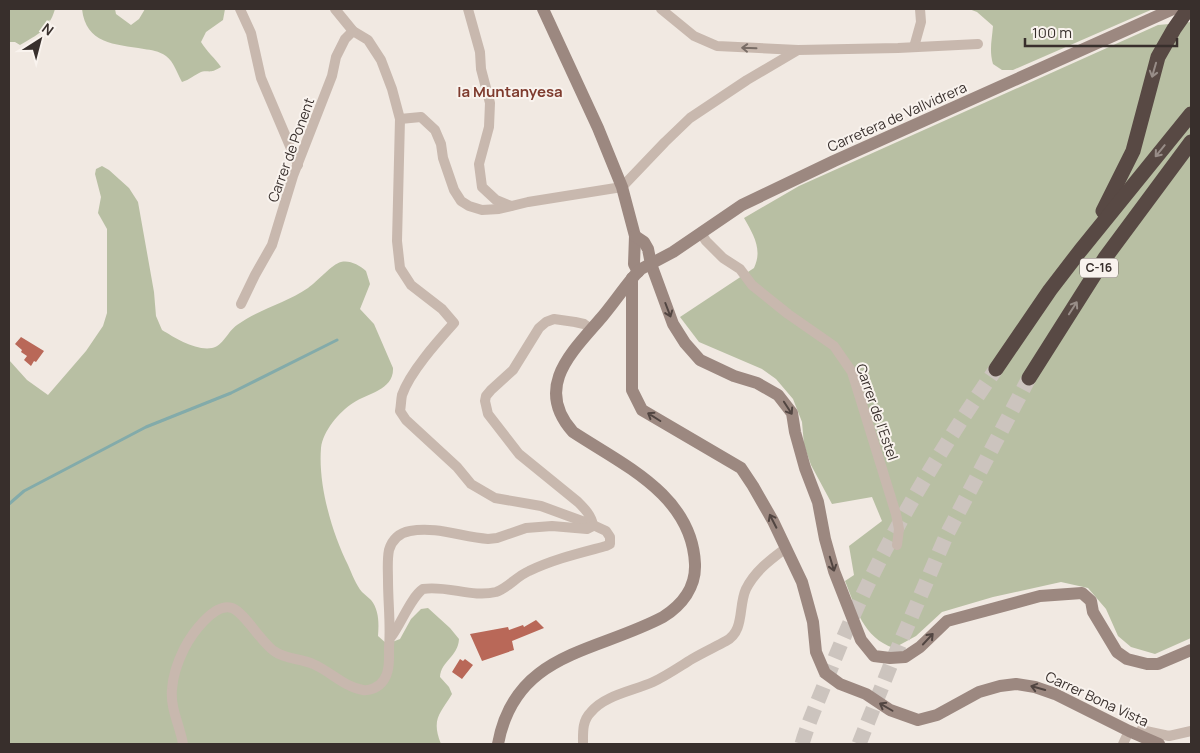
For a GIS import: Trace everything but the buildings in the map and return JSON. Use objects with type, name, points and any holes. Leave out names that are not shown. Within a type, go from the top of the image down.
[{"type":"highway","points":[[1080,250],[1108,202],[1133,152],[1158,56],[1185,11]]},
{"type":"highway","name":"C-16","points":[[996,369],[1080,250],[1191,114]]},
{"type":"highway","name":"C-16","points":[[1028,378],[1105,258],[1191,142]]},
{"type":"street","points":[[240,9],[251,33],[261,78],[298,165]]},
{"type":"street","points":[[335,9],[353,32],[368,40],[381,60],[392,89],[400,119],[397,241],[400,268],[411,286],[442,309],[454,324],[424,359],[410,380],[402,396],[400,411],[406,420],[457,467],[471,484],[495,498],[541,506],[593,525],[606,532],[610,537],[610,544],[606,546],[548,562],[527,572],[496,592],[484,593],[442,588],[423,589],[414,598],[391,637]]},
{"type":"street","points":[[468,9],[480,52],[481,69],[490,104],[489,127],[479,164],[482,187],[496,200],[511,206]]},
{"type":"street","points":[[543,9],[598,128],[622,187],[635,236],[644,242],[650,255],[651,264],[673,324],[685,343],[700,360],[778,395],[792,413],[805,468],[818,502],[825,539],[834,571],[861,640],[874,656],[906,657],[920,647],[947,621],[1040,596],[1064,593],[1082,593],[1091,601],[1092,612],[1117,652],[1127,659],[1147,664],[1158,664],[1191,650]]},
{"type":"street","points":[[914,47],[921,22],[920,9]]},
{"type":"street","points":[[666,10],[694,36],[717,46],[798,50],[978,44]]},
{"type":"street","name":"Carretera de Vallvidrera","points":[[651,264],[742,205],[834,161],[1148,21],[1185,11]]},
{"type":"street","name":"Carrer de Ponent","points":[[241,304],[272,245],[298,165],[332,76],[336,56],[346,39],[353,32]]},
{"type":"street","points":[[400,119],[421,117],[435,130],[454,190],[461,201],[482,210],[622,187],[690,118],[747,80],[798,50]]},
{"type":"street","name":"Carrer de l'Estel","points":[[701,233],[706,241],[723,258],[740,269],[752,285],[788,314],[834,346],[852,372],[896,514],[899,529],[897,545]]},
{"type":"street","name":"Carrer Bona Vista","points":[[635,236],[632,390],[642,410],[741,468],[773,521],[802,582],[813,622],[816,652],[825,673],[840,684],[866,694],[890,710],[918,720],[937,715],[979,692],[1000,686],[1016,684],[1035,687],[1054,694],[1159,744]]},
{"type":"street","points":[[498,744],[502,726],[509,710],[523,689],[540,672],[573,654],[664,617],[682,601],[694,579],[695,564],[692,543],[682,519],[671,503],[655,487],[573,432],[564,422],[556,395],[559,373],[566,359],[635,275],[651,264]]},
{"type":"street","points":[[591,329],[584,324],[575,322],[554,319],[546,322],[539,328],[513,370],[491,390],[486,396],[485,401],[488,414],[519,454],[578,502],[592,520],[593,525]]},
{"type":"street","points":[[183,744],[172,704],[172,689],[177,665],[200,625],[219,609],[226,607],[236,610],[265,643],[281,656],[314,664],[348,685],[366,690],[374,688],[383,681],[388,669],[391,637],[389,551],[393,541],[400,534],[409,531],[432,530],[488,539],[497,538],[526,528],[558,526],[586,529],[593,525]]},
{"type":"street","points":[[583,744],[585,721],[588,714],[595,707],[607,700],[654,682],[705,651],[729,640],[736,632],[740,622],[741,602],[754,576],[786,548]]},
{"type":"street","points":[[1123,744],[1133,733],[1141,730],[1169,736],[1191,731]]},
{"type":"green space","points":[[9,9],[55,9],[46,27],[20,45],[15,42],[9,42]]},
{"type":"green space","points":[[82,9],[115,9],[116,14],[131,25],[139,19],[145,9],[225,9],[223,20],[206,32],[201,42],[221,67],[212,71],[201,72],[182,82],[169,58],[163,54],[152,50],[122,46],[95,36],[85,21]]},
{"type":"green space","points":[[969,9],[1153,9],[1013,70],[1002,70],[993,64],[991,45],[993,26],[977,12]]},
{"type":"green space","points":[[1191,22],[1191,638],[1155,654],[1131,647],[1118,636],[1106,609],[1088,588],[1061,582],[993,597],[942,612],[916,636],[894,648],[883,643],[868,630],[862,621],[845,581],[854,575],[849,546],[882,521],[872,497],[832,504],[811,465],[804,445],[802,422],[793,399],[776,379],[762,369],[699,342],[680,317],[754,268],[758,254],[756,242],[744,218],[799,186],[1158,25]]},
{"type":"green space","points":[[102,166],[129,188],[138,202],[154,292],[156,316],[162,330],[186,343],[199,348],[216,347],[245,319],[300,293],[337,263],[351,262],[366,271],[370,284],[360,309],[374,324],[393,368],[392,375],[385,386],[348,407],[328,429],[321,448],[324,493],[327,508],[342,552],[358,586],[376,608],[378,636],[387,644],[400,639],[411,619],[421,609],[428,608],[459,639],[456,650],[443,667],[440,677],[449,687],[452,694],[438,717],[437,728],[441,744],[9,744],[9,360],[27,380],[48,395],[86,351],[103,326],[107,313],[107,229],[98,213],[101,197],[95,174],[96,169]]},
{"type":"waterway","points":[[9,504],[24,491],[146,427],[231,393],[337,340]]},
{"type":"tunnel","points":[[802,744],[811,717],[863,593],[903,516],[971,405],[996,369]]},
{"type":"tunnel","points":[[859,744],[947,534],[1029,378]]},
{"type":"district","name":"la Muntanyesa","points":[[510,92]]}]
